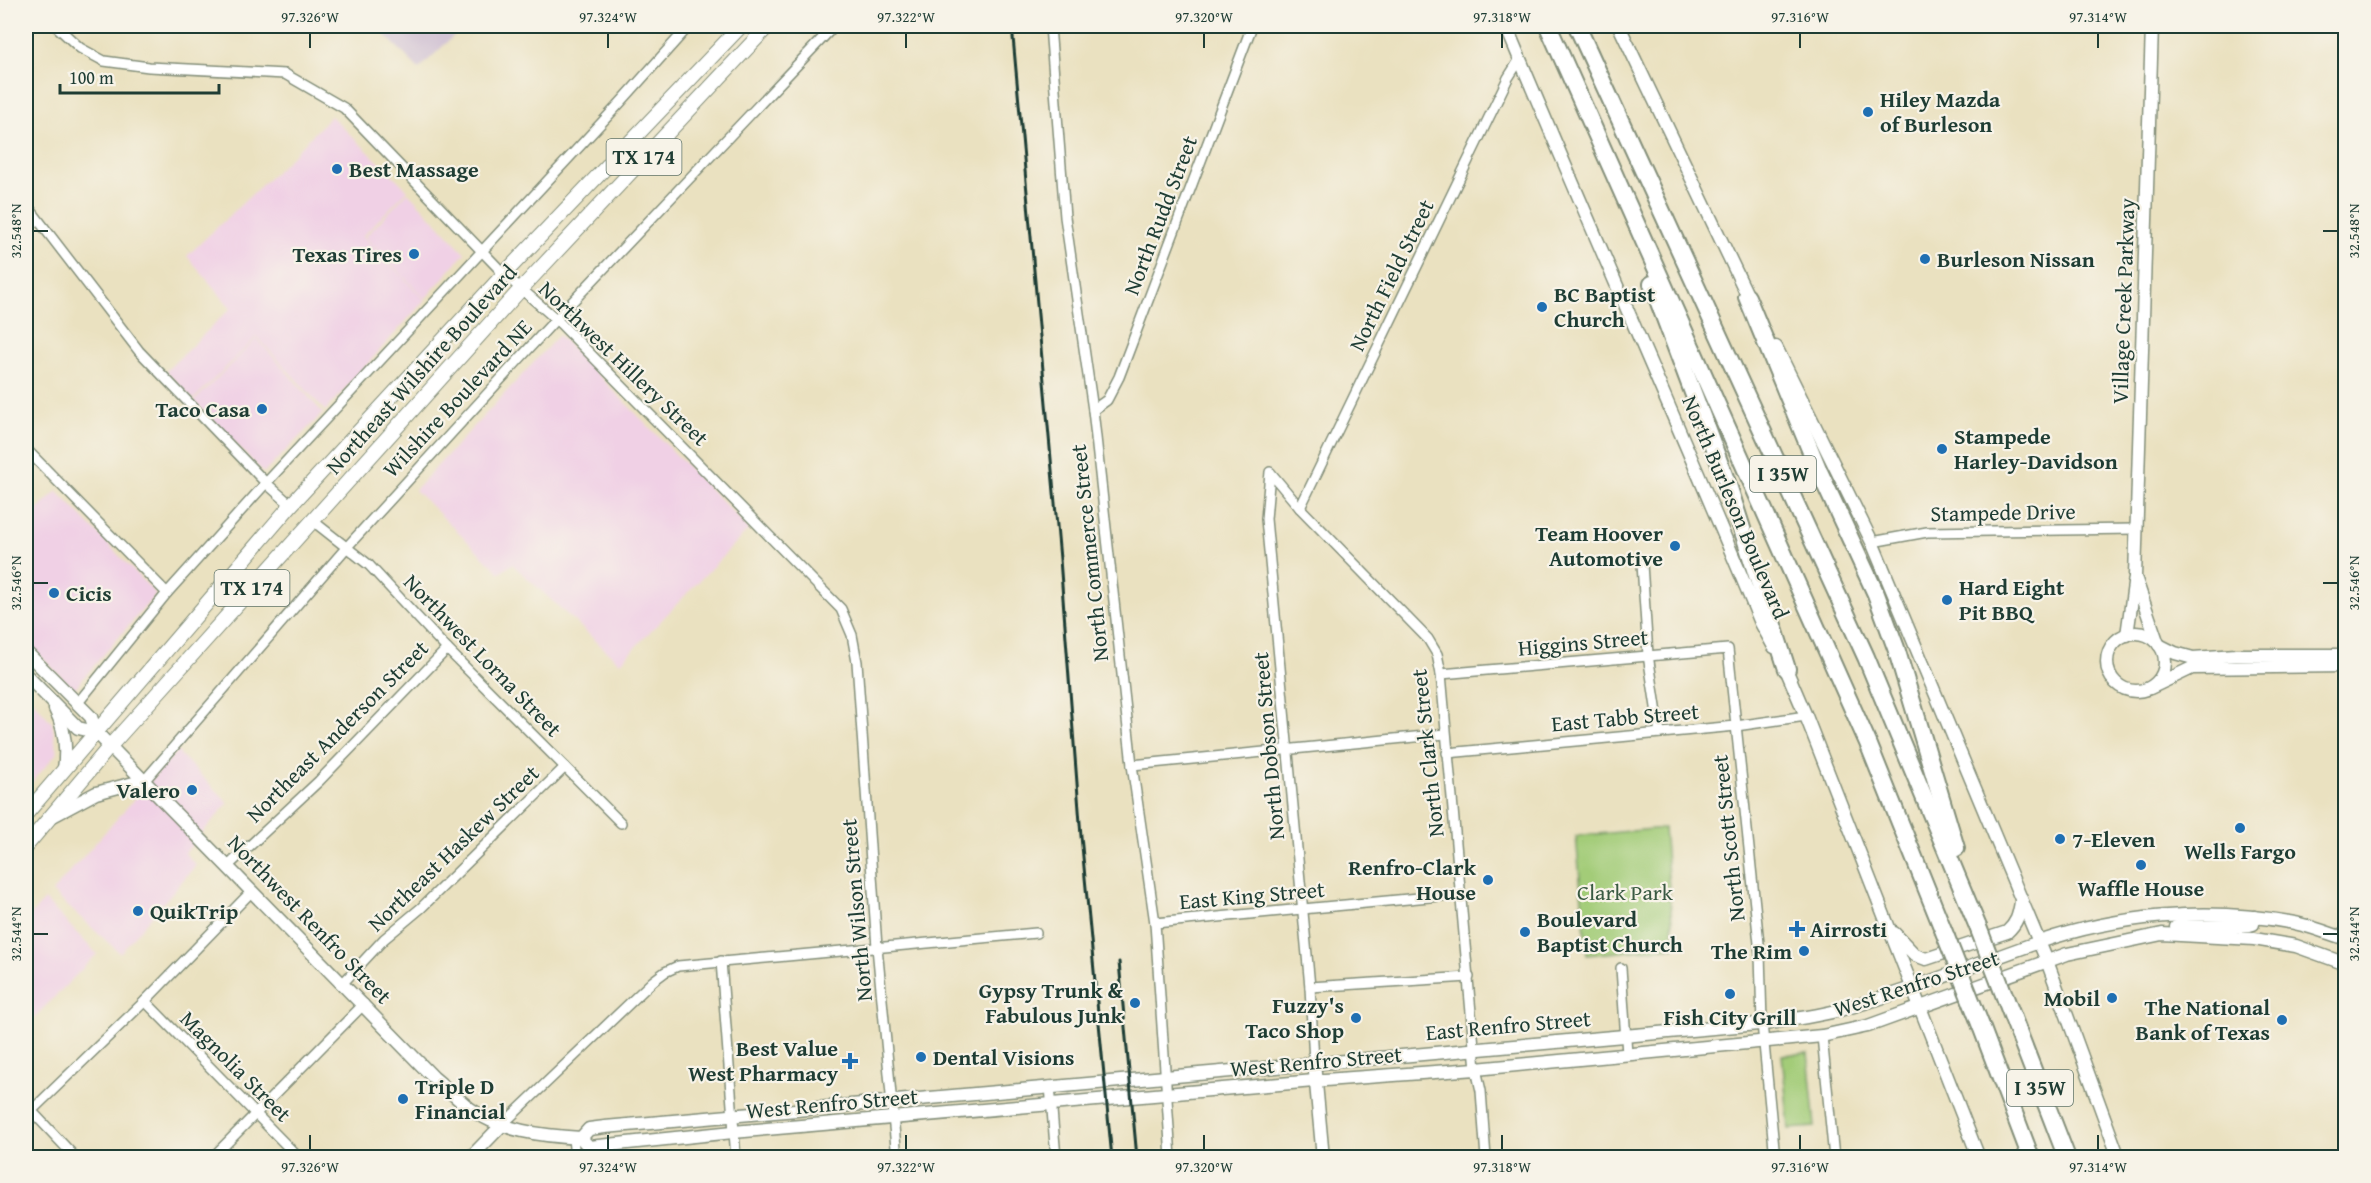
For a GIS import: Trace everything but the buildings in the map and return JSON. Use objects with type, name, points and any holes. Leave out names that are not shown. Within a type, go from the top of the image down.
[{"type":"highway","name":"I 35W","points":[[1548,26],[1868,743],[2031,1158]]},
{"type":"highway","name":"I 35W","points":[[1577,26],[1866,657],[1978,927],[2067,1158]]},
{"type":"highway","points":[[1596,135],[1597,153],[1604,174],[1652,284],[1729,488],[1787,669]]},
{"type":"highway","points":[[1747,297],[1819,471],[1876,594],[1896,648],[1978,927]]},
{"type":"main road","name":"Northeast Wilshire Boulevard","points":[[96,732],[291,505],[504,274],[741,26]]},
{"type":"main road","name":"Northeast Wilshire Boulevard","points":[[111,745],[521,290],[768,26]]},
{"type":"main road","name":"North Burleson Boulevard","points":[[1506,26],[1554,144],[1636,329],[1761,623],[1787,669],[1979,1158]]},
{"type":"main road","points":[[1619,26],[1747,297],[1775,347],[1872,542],[2047,961],[2119,1158]]},
{"type":"main road","name":"Village Creek Parkway","points":[[2127,635],[2135,577],[2152,26]]},
{"type":"main road","name":"Village Creek Parkway","points":[[2135,577],[2165,657],[2165,666],[2157,683],[2150,688]]},
{"type":"main road","points":[[2346,655],[2236,655],[2193,658],[2175,653],[2143,634],[2127,635],[2118,639],[2108,655],[2109,674],[2122,688],[2131,691],[2150,688],[2192,668],[2346,666]]},
{"type":"main road","name":"Northwest Renfro Street","points":[[26,653],[91,717],[96,732]]},
{"type":"main road","name":"Northwest Renfro Street","points":[[26,675],[78,728],[96,732],[111,745],[434,1077],[471,1109],[502,1125]]},
{"type":"main road","points":[[50,700],[63,731],[66,748],[64,769]]},
{"type":"main road","name":"TX 174","points":[[26,814],[96,732]]},
{"type":"main road","name":"TX 174","points":[[26,846],[111,745]]},
{"type":"main road","points":[[52,817],[96,793],[145,780]]},
{"type":"main road","points":[[1889,928],[1914,955],[1932,959],[2007,932],[2014,926],[2019,916],[2021,901]]},
{"type":"main road","points":[[2039,942],[2102,926],[2176,915],[2225,914],[2291,922],[2346,939]]},
{"type":"main road","points":[[2162,934],[2172,928],[2195,925],[2246,927],[2253,924],[2254,917]]},
{"type":"main road","points":[[2047,961],[2085,949],[2162,934],[2198,934],[2262,940],[2296,946],[2346,964]]},
{"type":"main road","name":"West Renfro Street","points":[[1912,988],[2039,942]]},
{"type":"main road","name":"West Renfro Street","points":[[502,1125],[547,1136],[577,1138],[589,1148],[733,1132],[1476,1069],[1822,1036],[1868,1026],[2047,961]]},
{"type":"main road","name":"East Renfro Street","points":[[1104,1081],[1762,1023],[1829,1013],[1912,988]]},
{"type":"main road","points":[[1314,1062],[1323,1158]]},
{"type":"main road","name":"West Renfro Street","points":[[577,1138],[589,1129],[605,1127],[1104,1081]]},
{"type":"main road","points":[[470,1158],[502,1125]]},
{"type":"street","name":"Northwest Hillery Street","points":[[56,26],[80,48],[104,62],[149,67],[285,74],[344,108],[504,274],[556,319],[842,609],[852,635],[857,662],[860,716]]},
{"type":"street","points":[[77,704],[167,592],[689,26]]},
{"type":"street","name":"Wilshire Boulevard NE","points":[[145,780],[346,548],[556,319],[834,26]]},
{"type":"street","name":"North Commerce Street","points":[[1050,26],[1065,217],[1093,410],[1132,765],[1155,923],[1172,1158]]},
{"type":"street","name":"North Rudd Street","points":[[1093,410],[1107,400],[1119,376],[1252,26]]},
{"type":"street","name":"North Field Street","points":[[1300,508],[1508,78],[1520,59]]},
{"type":"street","points":[[26,204],[139,351],[266,483],[291,505]]},
{"type":"street","points":[[26,449],[167,592]]},
{"type":"street","name":"North Dobson Street","points":[[1300,508],[1270,472],[1266,519],[1310,987],[1314,1062]]},
{"type":"street","name":"North Clark Street","points":[[1300,508],[1428,639],[1437,654],[1441,674],[1486,1158]]},
{"type":"street","name":"Northwest Lorna Street","points":[[313,521],[369,566],[447,649],[621,823]]},
{"type":"street","name":"Stampede Drive","points":[[1872,542],[1927,531],[2136,529]]},
{"type":"street","points":[[1642,564],[1648,655],[1660,733]]},
{"type":"street","name":"Northeast Anderson Street","points":[[228,866],[319,781],[447,649]]},
{"type":"street","name":"Higgins Street","points":[[1441,674],[1728,649]]},
{"type":"street","name":"North Scott Street","points":[[1728,649],[1760,952],[1762,1023],[1775,1158]]},
{"type":"street","name":"North Wilson Street","points":[[860,716],[877,947],[897,1158]]},
{"type":"street","name":"East Tabb Street","points":[[1447,753],[1736,726],[1806,716]]},
{"type":"street","points":[[1132,765],[1445,734]]},
{"type":"street","name":"Northeast Haskew Street","points":[[343,983],[384,939],[421,908],[565,767]]},
{"type":"street","points":[[76,1158],[27,1110],[145,1001],[252,891]]},
{"type":"street","name":"East King Street","points":[[1155,923],[1461,894]]},
{"type":"street","points":[[502,1125],[665,972],[678,966],[1036,933]]},
{"type":"street","points":[[721,961],[736,1158]]},
{"type":"street","points":[[1621,968],[1627,1054]]},
{"type":"street","points":[[1310,987],[1469,977]]},
{"type":"street","name":"Magnolia Street","points":[[145,1001],[299,1158]]},
{"type":"street","points":[[212,1158],[364,1004]]},
{"type":"street","points":[[1822,1036],[1834,1158]]},
{"type":"street","points":[[1050,1086],[1056,1158]]},
{"type":"street","points":[[575,1158],[577,1138]]},
{"type":"shaded area","points":[[376,26],[464,26],[419,69]]},
{"type":"shaded area","points":[[331,116],[408,190],[363,236],[425,300],[325,411],[257,337],[193,400],[166,371],[231,308],[187,256]]},
{"type":"shaded area","points":[[408,192],[465,253],[425,299],[365,237]]},
{"type":"shaded area","points":[[559,335],[749,529],[620,663],[512,564],[500,573],[415,490]]},
{"type":"shaded area","points":[[257,338],[323,413],[264,473],[194,401]]},
{"type":"shaded area","points":[[57,491],[156,594],[74,689],[26,642],[26,521]]},
{"type":"shaded area","points":[[26,692],[52,723],[57,753],[26,789]]},
{"type":"shaded area","points":[[177,751],[228,803],[185,853],[196,865],[120,953],[52,892]]},
{"type":"shaded area","points":[[45,900],[97,954],[26,1026],[26,920]]},
{"type":"green space","name":"Clark Park","points":[[1664,828],[1674,947],[1587,955],[1576,836]]},
{"type":"green space","points":[[1808,1053],[1815,1127],[1789,1129],[1782,1055]]},
{"type":"railway","points":[[1012,26],[1060,559],[1081,836],[1112,1158]]},
{"type":"railway","points":[[1119,962],[1137,1158]]},
{"type":"place","name":"Hiley Mazda of Burleson","points":[[1868,112]]},
{"type":"place","name":"Best Massage","points":[[337,169]]},
{"type":"place","name":"Texas Tires","points":[[414,254]]},
{"type":"place","name":"Burleson Nissan","points":[[1925,259]]},
{"type":"place","name":"BC Baptist Church","points":[[1542,307]]},
{"type":"place","name":"Taco Casa","points":[[262,409]]},
{"type":"place","name":"Stampede Harley-Davidson","points":[[1942,449]]},
{"type":"place","name":"Team Hoover Automotive","points":[[1675,546]]},
{"type":"place","name":"Cicis","points":[[54,593]]},
{"type":"place","name":"Hard Eight Pit BBQ","points":[[1947,600]]},
{"type":"place","name":"Valero","points":[[192,790]]},
{"type":"place","name":"Wells Fargo","points":[[2240,828]]},
{"type":"place","name":"7-Eleven","points":[[2060,839]]},
{"type":"place","name":"Waffle House","points":[[2141,865]]},
{"type":"place","name":"Renfro-Clark House","points":[[1488,880]]},
{"type":"place","name":"QuikTrip","points":[[138,911]]},
{"type":"place","name":"Airrosti","points":[[1797,929]]},
{"type":"place","name":"Boulevard Baptist Church","points":[[1525,932]]},
{"type":"place","name":"The Rim","points":[[1804,951]]},
{"type":"place","name":"Fish City Grill","points":[[1730,994]]},
{"type":"place","name":"Mobil","points":[[2112,998]]},
{"type":"place","name":"Gypsy Trunk & Fabulous Junk","points":[[1135,1003]]},
{"type":"place","name":"Fuzzy's Taco Shop","points":[[1356,1018]]},
{"type":"place","name":"The National Bank of Texas","points":[[2282,1020]]},
{"type":"place","name":"Dental Visions","points":[[921,1057]]},
{"type":"place","name":"Best Value West Pharmacy","points":[[850,1061]]},
{"type":"place","name":"Triple D Financial","points":[[403,1099]]}]
